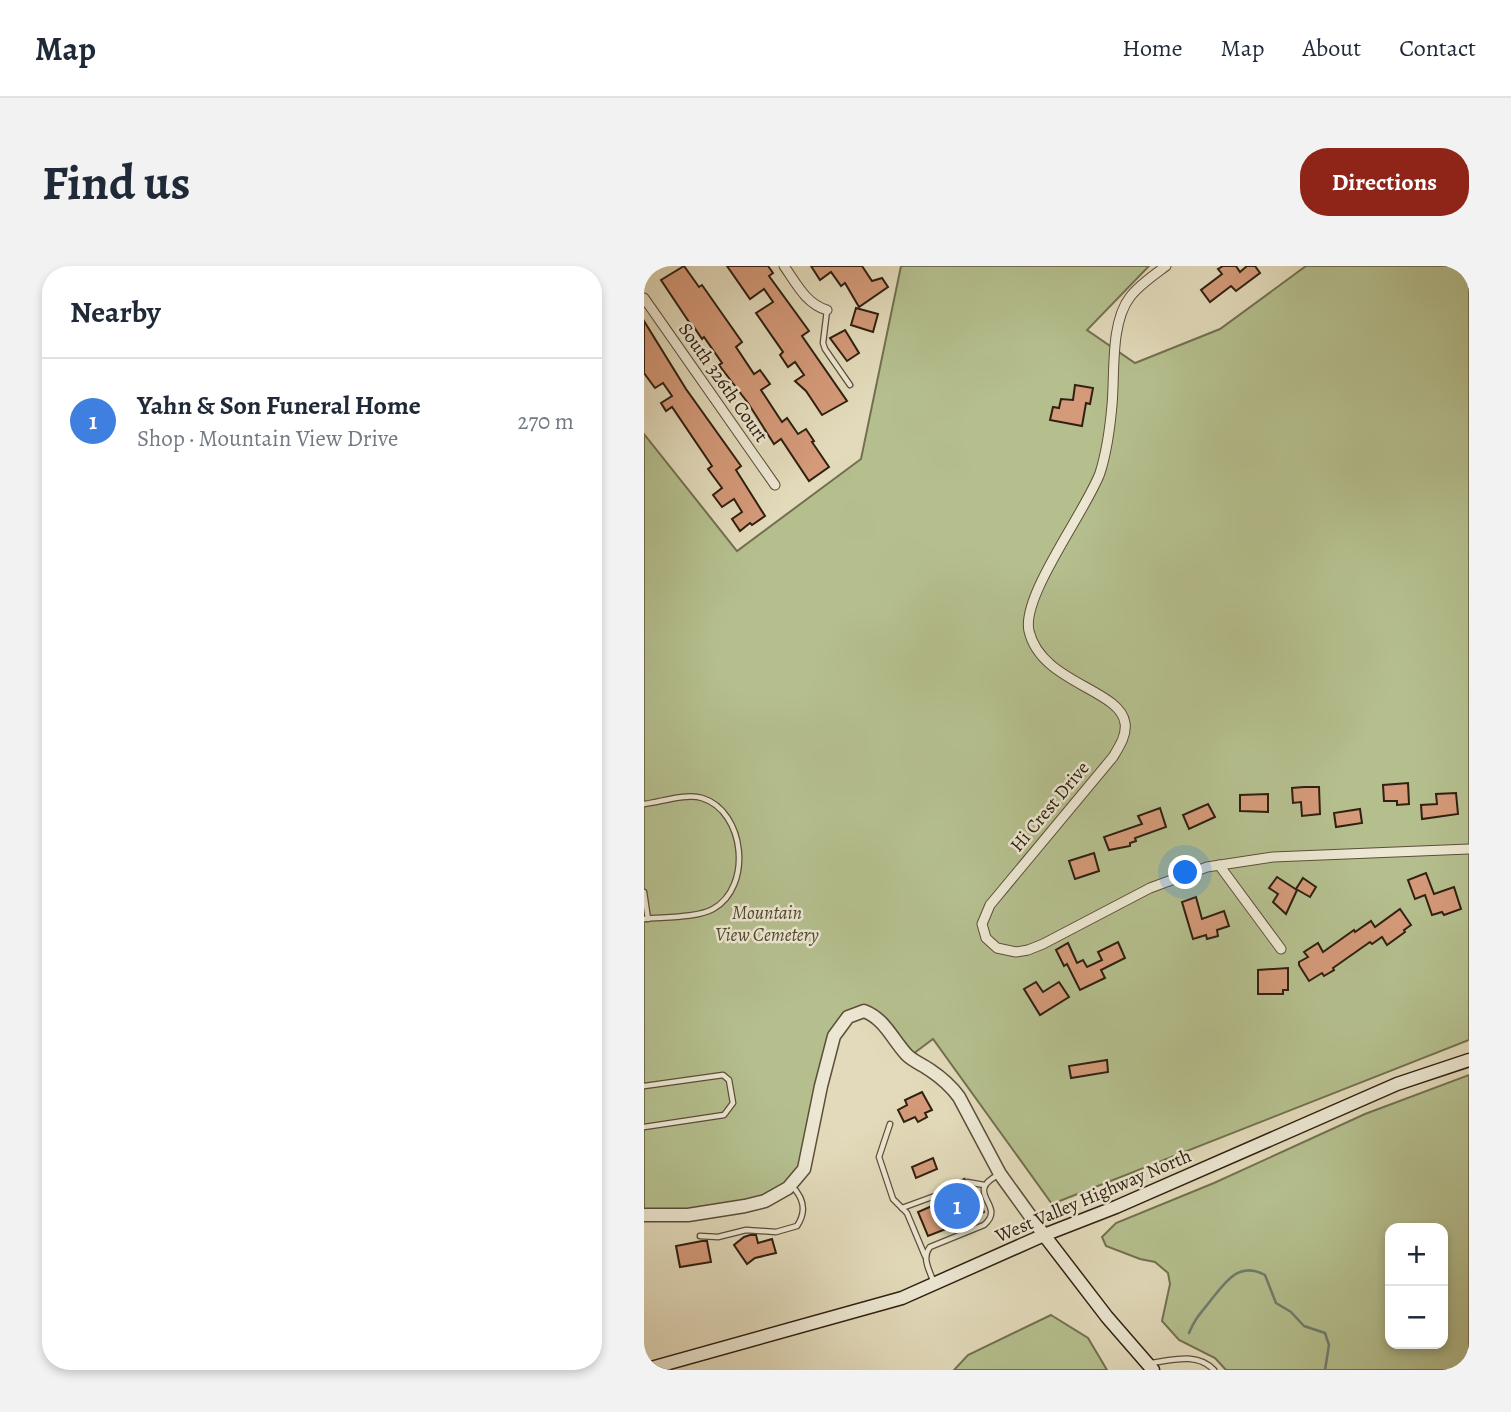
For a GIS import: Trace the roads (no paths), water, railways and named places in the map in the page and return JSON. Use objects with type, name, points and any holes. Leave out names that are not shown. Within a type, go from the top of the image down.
[{"type":"main road","points":[[644,1215],[688,1215],[745,1206],[765,1201],[790,1185],[803,1169],[834,1036],[848,1017],[864,1011],[874,1015],[887,1028],[909,1057],[952,1088],[1000,1174],[1107,1317],[1150,1367]]},
{"type":"main road","name":"West Valley Highway North","points":[[644,1370],[902,1298],[1044,1235],[1116,1208],[1397,1084],[1469,1060]]},
{"type":"street","points":[[784,266],[809,301],[827,310]]},
{"type":"street","name":"Hi Crest Drive","points":[[1166,266],[1133,293],[1122,312],[1117,332],[1109,438],[1100,473],[1084,509],[1037,591],[1028,622],[1032,640],[1055,669],[1119,710],[1125,720],[1125,734],[1113,757],[990,905],[984,919],[986,938],[997,948],[1009,951],[1028,950],[1150,888],[1219,865],[1273,858],[1469,849]]},
{"type":"street","name":"South 326th Court","points":[[644,298],[775,485]]},
{"type":"street","points":[[1219,865],[1282,949]]},
{"type":"lane","points":[[827,310],[823,343],[850,385]]},
{"type":"lane","points":[[644,804],[694,797],[709,800],[722,812],[736,835],[740,855],[739,870],[731,890],[713,909],[646,919],[644,892]]},
{"type":"lane","points":[[644,1086],[723,1075],[729,1080],[733,1103],[724,1115],[644,1127]]},
{"type":"lane","points":[[890,1124],[879,1157],[893,1199],[907,1213],[934,1283]]},
{"type":"lane","points":[[967,1182],[984,1185],[1000,1174]]},
{"type":"lane","points":[[700,1236],[718,1237],[746,1230],[776,1232],[797,1226],[803,1208],[801,1195],[790,1185]]},
{"type":"lane","points":[[925,1256],[930,1247],[989,1221],[992,1211],[983,1189],[984,1185]]},
{"type":"lane","points":[[902,1208],[943,1193]]},
{"type":"lane","points":[[1150,1367],[1188,1357],[1209,1365],[1214,1370]]},
{"type":"waterway","points":[[1189,1333],[1198,1316],[1228,1280],[1240,1272],[1256,1271],[1265,1275],[1276,1303],[1291,1312],[1304,1326],[1325,1333],[1329,1345],[1325,1370]]},
{"type":"place","name":"Yahn & Son Funeral Home","points":[[957,1206]]},
{"type":"park label","name":"Mountain View Cemetery","points":[[767,923]]}]
